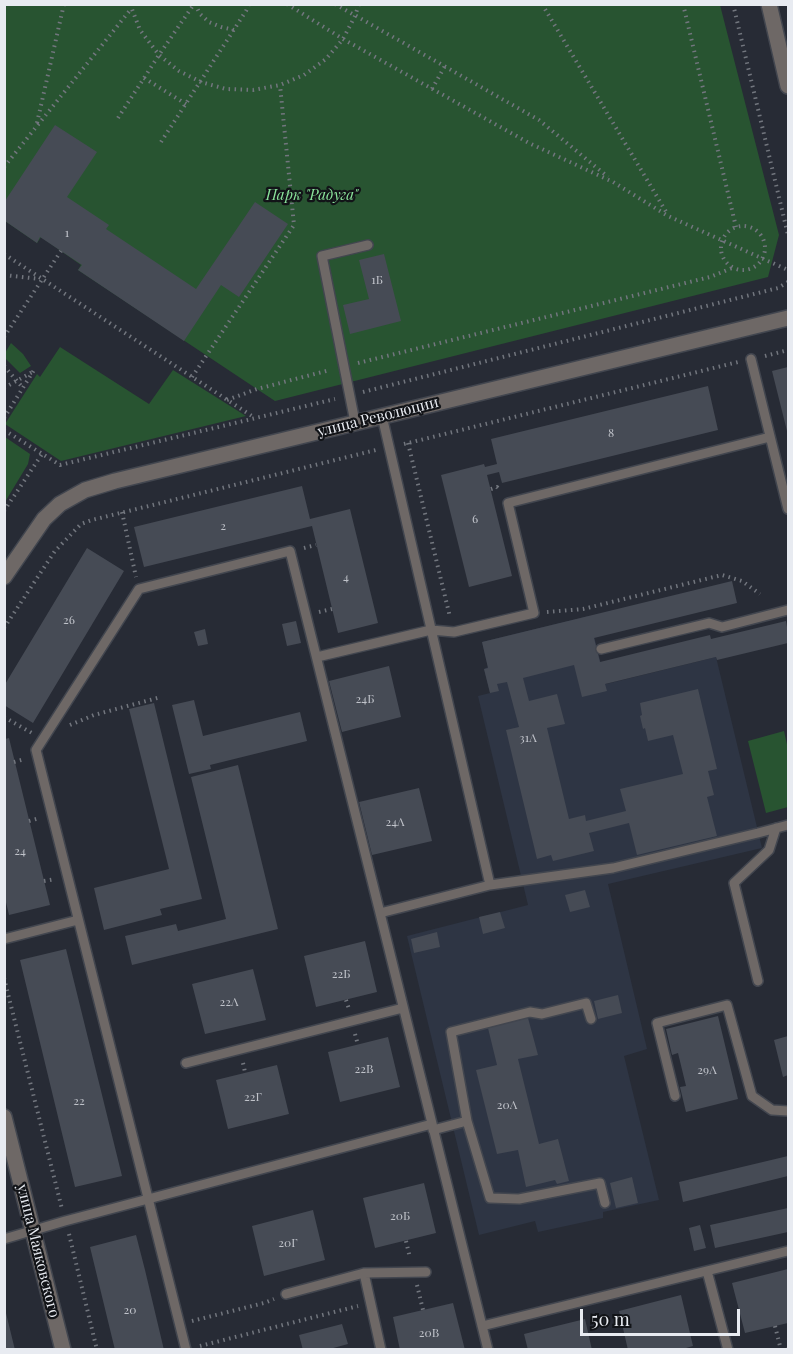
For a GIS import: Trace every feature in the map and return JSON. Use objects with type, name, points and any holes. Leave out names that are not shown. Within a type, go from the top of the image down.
[{"type":"street","points":[[769,4],[789,86]]},
{"type":"street","name":"улица Революции","points":[[4,577],[44,519],[60,504],[85,490],[114,481],[789,318]]},
{"type":"street","name":"улица Маяковского","points":[[4,1117],[63,1350]]},
{"type":"lane","points":[[356,422],[322,256],[368,245]]},
{"type":"lane","points":[[751,359],[789,509]]},
{"type":"lane","points":[[382,416],[490,885]]},
{"type":"lane","points":[[317,657],[431,630],[454,632],[534,613],[508,502],[770,437]]},
{"type":"lane","points":[[186,1350],[36,750],[139,589],[290,551],[488,1350]]},
{"type":"lane","points":[[601,649],[709,622],[723,627],[789,610]]},
{"type":"lane","points":[[380,913],[490,885],[613,868],[789,825]]},
{"type":"lane","points":[[758,981],[734,883],[769,850],[776,828]]},
{"type":"lane","points":[[4,939],[78,920]]},
{"type":"lane","points":[[591,1019],[586,1003],[542,1014],[530,1012],[451,1032],[467,1121],[490,1198],[519,1199],[600,1183],[604,1203]]},
{"type":"lane","points":[[675,1096],[657,1023],[727,1005],[752,1096],[772,1110],[789,1111]]},
{"type":"lane","points":[[186,1063],[403,1008]]},
{"type":"lane","points":[[4,1239],[33,1229],[148,1199],[433,1127],[467,1121]]},
{"type":"lane","points":[[482,1326],[789,1251]]},
{"type":"lane","points":[[707,1271],[728,1350]]},
{"type":"lane","points":[[286,1294],[364,1273],[426,1272]]},
{"type":"lane","points":[[364,1273],[381,1349]]},
{"type":"path","points":[[36,127],[64,4]]},
{"type":"path","points":[[118,118],[194,4],[209,22],[234,30]]},
{"type":"path","points":[[161,142],[249,4]]},
{"type":"path","points":[[286,4],[343,39],[528,143],[613,182],[668,216],[789,270]]},
{"type":"path","points":[[335,4],[540,120],[613,182]]},
{"type":"path","points":[[4,167],[130,7],[140,30],[159,55],[179,71],[201,82],[226,89],[253,90],[280,85],[304,75],[326,59],[343,39],[359,4]]},
{"type":"path","points":[[542,4],[668,216]]},
{"type":"path","points":[[683,4],[736,227]]},
{"type":"path","points":[[733,4],[789,235]]},
{"type":"path","points":[[432,89],[445,66]]},
{"type":"path","points":[[144,78],[186,104]]},
{"type":"path","points":[[192,377],[294,225],[280,85]]},
{"type":"path","points":[[747,226],[756,230],[763,238],[766,248],[764,259],[755,268],[744,271],[732,268],[724,261],[721,251],[722,240],[736,227],[747,226]]},
{"type":"path","points":[[4,337],[61,251]]},
{"type":"path","points":[[4,254],[256,418]]},
{"type":"path","points":[[227,400],[257,388],[710,278],[732,268]]},
{"type":"path","points":[[4,275],[43,279]]},
{"type":"path","points":[[4,430],[60,465],[778,288],[789,282]]},
{"type":"path","points":[[4,366],[23,388]]},
{"type":"path","points":[[4,388],[34,370],[4,418]]},
{"type":"path","points":[[408,443],[454,632]]},
{"type":"path","points":[[4,511],[42,454]]},
{"type":"path","points":[[122,512],[139,589]]},
{"type":"path","points":[[534,613],[583,609],[722,575],[741,581],[759,594]]},
{"type":"path","points":[[50,729],[69,726],[94,715],[161,697]]},
{"type":"path","points":[[4,717],[43,740]]},
{"type":"path","points":[[4,978],[97,1350]]},
{"type":"path","points":[[180,1324],[264,1303],[286,1294]]},
{"type":"path","points":[[198,1347],[371,1303]]},
{"type":"path","points":[[775,1326],[781,1350]]},
{"type":"shaded area","points":[[589,616],[606,684],[716,657],[762,848],[608,884],[647,1049],[624,1056],[659,1200],[603,1212],[603,1218],[538,1232],[535,1221],[479,1235],[407,936],[528,905],[478,696],[490,693],[484,669],[488,667],[482,642]]},
{"type":"green space","name":"Парк \"Радуга\"","points":[[4,5],[720,5],[779,235],[768,277],[275,401],[78,270],[81,265],[41,237],[37,243],[5,221]]},
{"type":"green space","points":[[11,343],[23,354],[31,366],[20,373],[5,358],[5,353]]},
{"type":"green space","points":[[60,347],[149,404],[173,370],[246,416],[61,461],[5,424],[37,374],[40,377]]},
{"type":"green space","points":[[5,437],[30,454],[28,464],[5,502]]},
{"type":"green space","points":[[784,731],[788,749],[788,807],[766,813],[748,741]]},
{"type":"building","points":[[55,125],[97,152],[67,197],[109,225],[106,229],[196,289],[255,202],[288,224],[239,297],[221,285],[184,341],[78,270],[82,265],[40,237],[37,243],[5,221],[5,201]]},
{"type":"building","points":[[384,254],[401,321],[350,334],[343,305],[369,299],[359,260]]},
{"type":"building","points":[[788,367],[788,435],[772,371]]},
{"type":"building","points":[[708,386],[718,430],[502,483],[499,472],[487,475],[512,576],[469,587],[441,475],[484,464],[485,467],[497,464],[491,439]]},
{"type":"building","points":[[302,486],[310,519],[350,509],[378,623],[338,633],[312,526],[144,567],[134,527]]},
{"type":"building","points":[[87,548],[124,571],[33,723],[4,705],[4,686]]},
{"type":"building","points":[[732,581],[737,603],[594,638],[600,662],[710,635],[711,639],[786,621],[788,643],[717,660],[716,657],[605,684],[607,691],[582,697],[574,665],[523,678],[529,701],[557,694],[565,724],[547,728],[569,819],[585,815],[586,821],[626,811],[620,789],[683,774],[673,735],[648,741],[640,716],[642,715],[640,703],[698,689],[717,769],[708,771],[714,795],[707,797],[717,836],[637,855],[629,823],[589,833],[594,851],[553,861],[551,855],[537,859],[506,730],[519,727],[507,682],[497,684],[499,691],[490,693],[484,669],[488,668],[482,642]]},
{"type":"building","points":[[296,621],[301,643],[287,646],[282,624]]},
{"type":"building","points":[[205,629],[208,644],[198,646],[194,632]]},
{"type":"building","points":[[389,666],[401,717],[342,732],[329,681]]},
{"type":"building","points":[[194,700],[203,736],[300,712],[307,741],[210,765],[211,769],[189,774],[172,705]]},
{"type":"building","points":[[154,703],[202,899],[160,909],[162,915],[104,930],[94,888],[169,869],[129,709]]},
{"type":"building","points":[[9,738],[50,905],[9,915],[5,898],[5,739]]},
{"type":"building","points":[[238,765],[278,929],[132,965],[125,936],[176,924],[178,931],[226,919],[191,777]]},
{"type":"building","points":[[419,788],[432,841],[372,855],[359,802]]},
{"type":"building","points":[[585,890],[590,907],[570,912],[565,895]]},
{"type":"building","points":[[500,912],[505,928],[483,934],[479,917]]},
{"type":"building","points":[[437,932],[440,947],[414,953],[411,939]]},
{"type":"building","points":[[365,941],[377,992],[316,1007],[304,956]]},
{"type":"building","points":[[66,949],[122,1176],[75,1187],[20,960]]},
{"type":"building","points":[[253,969],[266,1020],[205,1034],[192,984]]},
{"type":"building","points":[[618,995],[622,1013],[598,1019],[594,1001]]},
{"type":"building","points":[[718,1016],[738,1099],[686,1112],[680,1087],[686,1086],[678,1053],[672,1055],[666,1029]]},
{"type":"building","points":[[528,1018],[538,1055],[518,1059],[539,1144],[558,1139],[569,1181],[557,1184],[555,1180],[526,1187],[518,1150],[497,1154],[476,1070],[497,1065],[488,1028]]},
{"type":"building","points":[[788,1036],[788,1075],[783,1077],[774,1040]]},
{"type":"building","points":[[388,1037],[400,1087],[340,1102],[328,1052]]},
{"type":"building","points":[[277,1065],[289,1114],[228,1129],[216,1080]]},
{"type":"building","points":[[788,1156],[788,1176],[683,1202],[679,1182]]},
{"type":"building","points":[[632,1177],[638,1203],[616,1208],[610,1183]]},
{"type":"building","points":[[424,1183],[436,1233],[375,1248],[363,1198]]},
{"type":"building","points":[[788,1208],[788,1232],[715,1248],[710,1225]]},
{"type":"building","points":[[313,1210],[325,1260],[264,1276],[252,1226]]},
{"type":"building","points":[[700,1225],[706,1248],[694,1251],[689,1228]]},
{"type":"building","points":[[136,1235],[164,1350],[115,1350],[90,1247]]},
{"type":"building","points":[[788,1269],[788,1323],[745,1333],[732,1283]]},
{"type":"building","points":[[681,1295],[693,1346],[679,1350],[628,1350],[619,1311]]},
{"type":"building","points":[[453,1303],[465,1350],[400,1350],[393,1317]]},
{"type":"building","points":[[5,1309],[15,1350],[4,1350]]},
{"type":"building","points":[[585,1319],[592,1350],[528,1350],[524,1334]]},
{"type":"building","points":[[342,1324],[348,1344],[326,1350],[303,1350],[299,1335]]}]
